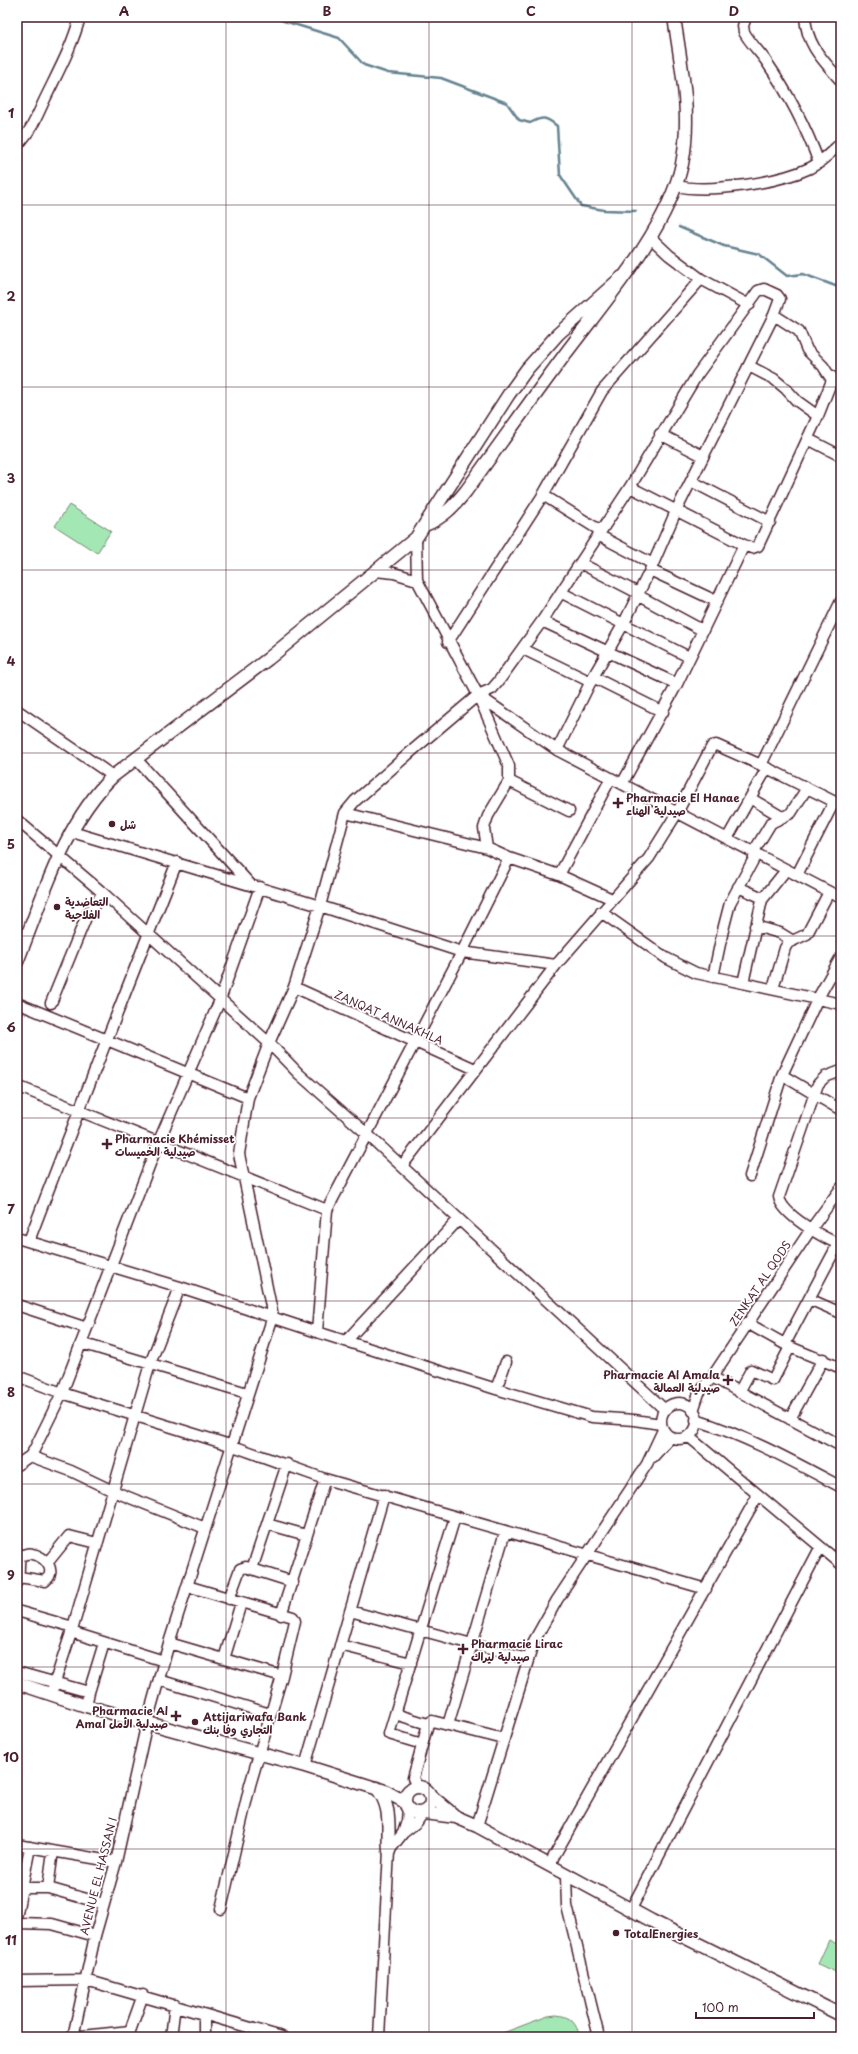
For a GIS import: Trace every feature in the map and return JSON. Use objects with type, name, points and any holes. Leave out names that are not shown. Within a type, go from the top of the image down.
[{"type":"main road","points":[[425,526],[438,520],[457,502],[622,277],[650,237],[664,212],[676,186],[683,159],[686,123],[686,87],[674,17]]},
{"type":"main road","points":[[17,962],[61,855],[88,804],[113,776],[137,760],[286,644],[416,538],[509,394],[527,369],[558,334],[622,277]]},
{"type":"main road","points":[[17,1683],[53,1689],[86,1706],[304,1766],[381,1789],[415,1814],[423,1813],[456,1817]]},
{"type":"main road","points":[[381,1789],[415,1787],[425,1789],[456,1817],[476,1826],[566,1876],[631,1908],[733,1962],[841,2015]]},
{"type":"main road","points":[[406,1806],[406,1794],[415,1787]]},
{"type":"main road","points":[[381,1789],[388,1810],[389,1851]]},
{"type":"main road","points":[[423,1813],[430,1807],[430,1795]]},
{"type":"street","points":[[17,146],[34,126],[45,99],[60,71],[80,17]]},
{"type":"street","points":[[746,17],[743,26],[744,32],[766,61],[791,100],[810,138],[819,162]]},
{"type":"street","points":[[805,17],[807,36],[841,81]]},
{"type":"street","points":[[676,186],[693,190],[731,187],[789,176],[819,162],[840,146]]},
{"type":"street","points":[[650,237],[669,255],[701,279],[749,305]]},
{"type":"street","points":[[448,642],[543,495],[602,391],[701,279]]},
{"type":"street","points":[[273,1316],[239,1154],[248,1098],[269,1043],[294,987],[320,906],[345,813],[355,801],[478,695],[494,687],[523,649],[562,593],[630,487],[660,434],[697,375],[758,291],[766,290],[779,297],[774,316],[676,511],[652,567],[624,623],[592,679],[557,750]]},
{"type":"street","points":[[774,316],[799,331],[807,350],[830,375],[841,384]]},
{"type":"street","points":[[749,366],[774,379],[797,401],[818,416]]},
{"type":"street","points":[[630,487],[744,545],[756,548],[770,522],[818,416],[830,384],[830,375]]},
{"type":"street","points":[[660,434],[703,456]]},
{"type":"street","points":[[808,439],[841,456]]},
{"type":"street","points":[[691,481],[770,522]]},
{"type":"street","points":[[543,495],[652,567],[716,601]]},
{"type":"street","points":[[416,538],[417,580],[448,642],[478,695],[509,766],[509,781],[485,823],[484,833],[487,848]]},
{"type":"street","points":[[622,784],[677,684],[744,545]]},
{"type":"street","points":[[580,563],[702,630]]},
{"type":"street","points":[[375,571],[394,573],[417,580]]},
{"type":"street","points":[[562,593],[689,657]]},
{"type":"street","points":[[728,837],[750,798],[841,601]]},
{"type":"street","points":[[542,622],[677,684]]},
{"type":"street","points":[[523,649],[662,712]]},
{"type":"street","points":[[478,695],[557,750],[677,813],[728,837],[786,870],[829,892],[841,896]]},
{"type":"street","points":[[17,710],[113,776]]},
{"type":"street","points":[[402,1166],[556,965],[648,858],[677,813],[712,746],[716,746],[764,766],[838,804],[797,875]]},
{"type":"street","points":[[137,760],[255,886]]},
{"type":"street","points":[[559,875],[611,778]]},
{"type":"street","points":[[509,781],[569,811]]},
{"type":"street","points":[[713,977],[722,930],[730,903],[755,852],[771,823],[791,813],[807,788]]},
{"type":"street","points":[[750,798],[782,817]]},
{"type":"street","points":[[345,813],[487,848],[509,858],[559,875],[612,899]]},
{"type":"street","points":[[17,820],[61,855],[104,893],[269,1043],[299,1074],[402,1166],[644,1391],[667,1414],[671,1437]]},
{"type":"street","points":[[72,832],[177,862],[462,952],[556,965]]},
{"type":"street","points":[[317,1332],[327,1210],[416,1041],[509,858]]},
{"type":"street","points":[[29,1241],[78,1110],[108,1041],[177,862]]},
{"type":"street","points":[[743,983],[755,926],[763,898],[786,870]]},
{"type":"street","points":[[17,1465],[30,1456],[62,1393],[158,1143],[220,1000],[255,886]]},
{"type":"street","points":[[738,887],[763,898]]},
{"type":"street","points":[[774,989],[785,948],[788,943],[807,934],[829,892]]},
{"type":"street","points":[[51,1003],[87,915],[104,893]]},
{"type":"street","points":[[601,912],[676,964],[696,973],[841,1004]]},
{"type":"street","points":[[755,926],[780,933],[793,940]]},
{"type":"street","points":[[750,1176],[782,1075],[818,998],[841,956]]},
{"type":"street","name":"ZANQAT ANNAKHLA","points":[[294,987],[475,1069]]},
{"type":"street","points":[[17,1003],[188,1072],[248,1098]]},
{"type":"street","points":[[739,1392],[751,1370],[773,1380],[809,1299],[839,1245],[811,1229],[784,1208],[780,1203],[779,1197],[818,1084],[825,1077],[841,1071]]},
{"type":"street","points":[[782,1075],[841,1110]]},
{"type":"street","points":[[17,1086],[327,1210]]},
{"type":"street","name":"ZENKAT AL QODS","points":[[699,1393],[712,1377],[811,1229],[841,1188]]},
{"type":"street","points":[[346,1341],[459,1219]]},
{"type":"street","points":[[17,1238],[273,1316],[317,1332],[496,1389],[592,1417],[634,1420],[667,1414],[686,1405],[694,1415],[772,1450],[841,1488]]},
{"type":"street","points":[[53,1689],[72,1630],[150,1364],[180,1287]]},
{"type":"street","points":[[809,1299],[841,1313]]},
{"type":"street","points":[[17,1305],[87,1328]]},
{"type":"street","name":"AVENUE EL HASSAN I","points":[[73,2037],[95,1936],[116,1862],[147,1722],[158,1680],[205,1528],[233,1446],[247,1393],[273,1316]]},
{"type":"street","points":[[748,1323],[787,1346],[823,1359],[841,1368]]},
{"type":"street","points":[[81,1343],[247,1393]]},
{"type":"street","points":[[790,1419],[823,1359]]},
{"type":"street","points":[[496,1389],[506,1362]]},
{"type":"street","points":[[17,1376],[62,1393],[287,1464],[325,1479],[384,1495],[504,1532],[706,1589]]},
{"type":"street","points":[[712,1377],[841,1446]]},
{"type":"street","points":[[647,1464],[667,1414],[699,1393]]},
{"type":"street","points":[[691,1434],[699,1393]]},
{"type":"street","points":[[671,1437],[680,1439],[691,1434]]},
{"type":"street","points":[[691,1434],[758,1495],[841,1564]]},
{"type":"street","points":[[476,1826],[504,1739],[527,1659],[543,1623],[586,1555],[647,1464],[671,1437]]},
{"type":"street","points":[[30,1456],[71,1471],[113,1491],[205,1528]]},
{"type":"street","points":[[252,1569],[287,1464]]},
{"type":"street","points":[[281,1615],[293,1582],[306,1536],[325,1479]]},
{"type":"street","points":[[304,1766],[384,1495]]},
{"type":"street","points":[[549,1866],[758,1495]]},
{"type":"street","points":[[422,1744],[389,1734],[455,1517]]},
{"type":"street","points":[[267,1524],[306,1536]]},
{"type":"street","points":[[448,1724],[504,1532]]},
{"type":"street","points":[[48,1562],[69,1536],[97,1543]]},
{"type":"street","points":[[631,1908],[820,1548]]},
{"type":"street","points":[[32,1554],[48,1562],[50,1568],[45,1581],[18,1580],[19,1556],[32,1554]]},
{"type":"street","points":[[229,1599],[240,1569],[246,1567],[293,1582]]},
{"type":"street","points":[[187,1586],[281,1615],[293,1617],[295,1621],[282,1676],[259,1754],[222,1909]]},
{"type":"street","points":[[224,1659],[241,1603]]},
{"type":"street","points":[[17,1611],[104,1643],[164,1660]]},
{"type":"street","points":[[350,1611],[470,1645],[527,1659]]},
{"type":"street","points":[[86,1706],[104,1643]]},
{"type":"street","points":[[169,1643],[282,1676]]},
{"type":"street","points":[[340,1645],[411,1663]]},
{"type":"street","points":[[17,1672],[53,1689],[89,1692]]},
{"type":"street","points":[[158,1680],[270,1714]]},
{"type":"street","points":[[395,1714],[428,1724]]},
{"type":"street","points":[[415,1787],[413,1778],[428,1724],[432,1720],[504,1739]]},
{"type":"street","points":[[403,1833],[407,1821],[406,1806]]},
{"type":"street","points":[[379,2037],[389,1851],[403,1833],[417,1822],[423,1813]]},
{"type":"street","points":[[17,1846],[116,1862]]},
{"type":"street","points":[[17,1912],[30,1847]]},
{"type":"street","points":[[48,1888],[53,1851]]},
{"type":"street","points":[[566,1876],[567,1906],[599,2037]]},
{"type":"street","points":[[23,1888],[48,1888],[104,1904]]},
{"type":"street","points":[[17,1923],[52,1924],[95,1936]]},
{"type":"street","points":[[17,1981],[86,1980],[143,1995],[275,2036]]},
{"type":"street","points":[[73,2037],[130,2030],[143,1995]]},
{"type":"street","points":[[171,2037],[175,2006]]},
{"type":"street","points":[[204,2015],[204,2037]]},
{"type":"green space","points":[[69,505],[111,531],[97,553],[55,526]]},
{"type":"green space","points":[[829,1940],[841,1946],[841,1975],[818,1964]]},
{"type":"green space","points":[[556,2015],[566,2017],[572,2021],[577,2028],[580,2037],[492,2037],[548,2016]]},
{"type":"waterway","points":[[271,17],[339,38],[364,65],[388,73],[441,78],[507,103],[519,120],[530,123],[541,118],[547,119],[557,126],[560,175],[581,206],[604,210],[636,211]]},
{"type":"waterway","points":[[679,227],[724,246],[759,254],[787,276],[803,274],[841,288]]},
{"type":"place","name":"Pharmacie El Hanae صيدلية الهناء","points":[[618,803]]},
{"type":"place","name":"شل","points":[[112,824]]},
{"type":"place","name":"التعاضدية الفلاحية","points":[[57,907]]},
{"type":"place","name":"Pharmacie Khémisset صيدلية الخميسات","points":[[107,1144]]},
{"type":"place","name":"Pharmacie Al Amala صيدلية العمالة","points":[[728,1380]]},
{"type":"place","name":"Pharmacie Lirac صيدلية ليراك","points":[[463,1649]]},
{"type":"place","name":"Pharmacie Al Amal صيدلية الأمل","points":[[176,1716]]},
{"type":"place","name":"Attijariwafa Bank التجاري وفا بنك","points":[[195,1722]]},
{"type":"place","name":"TotalEnergies","points":[[616,1933]]}]
